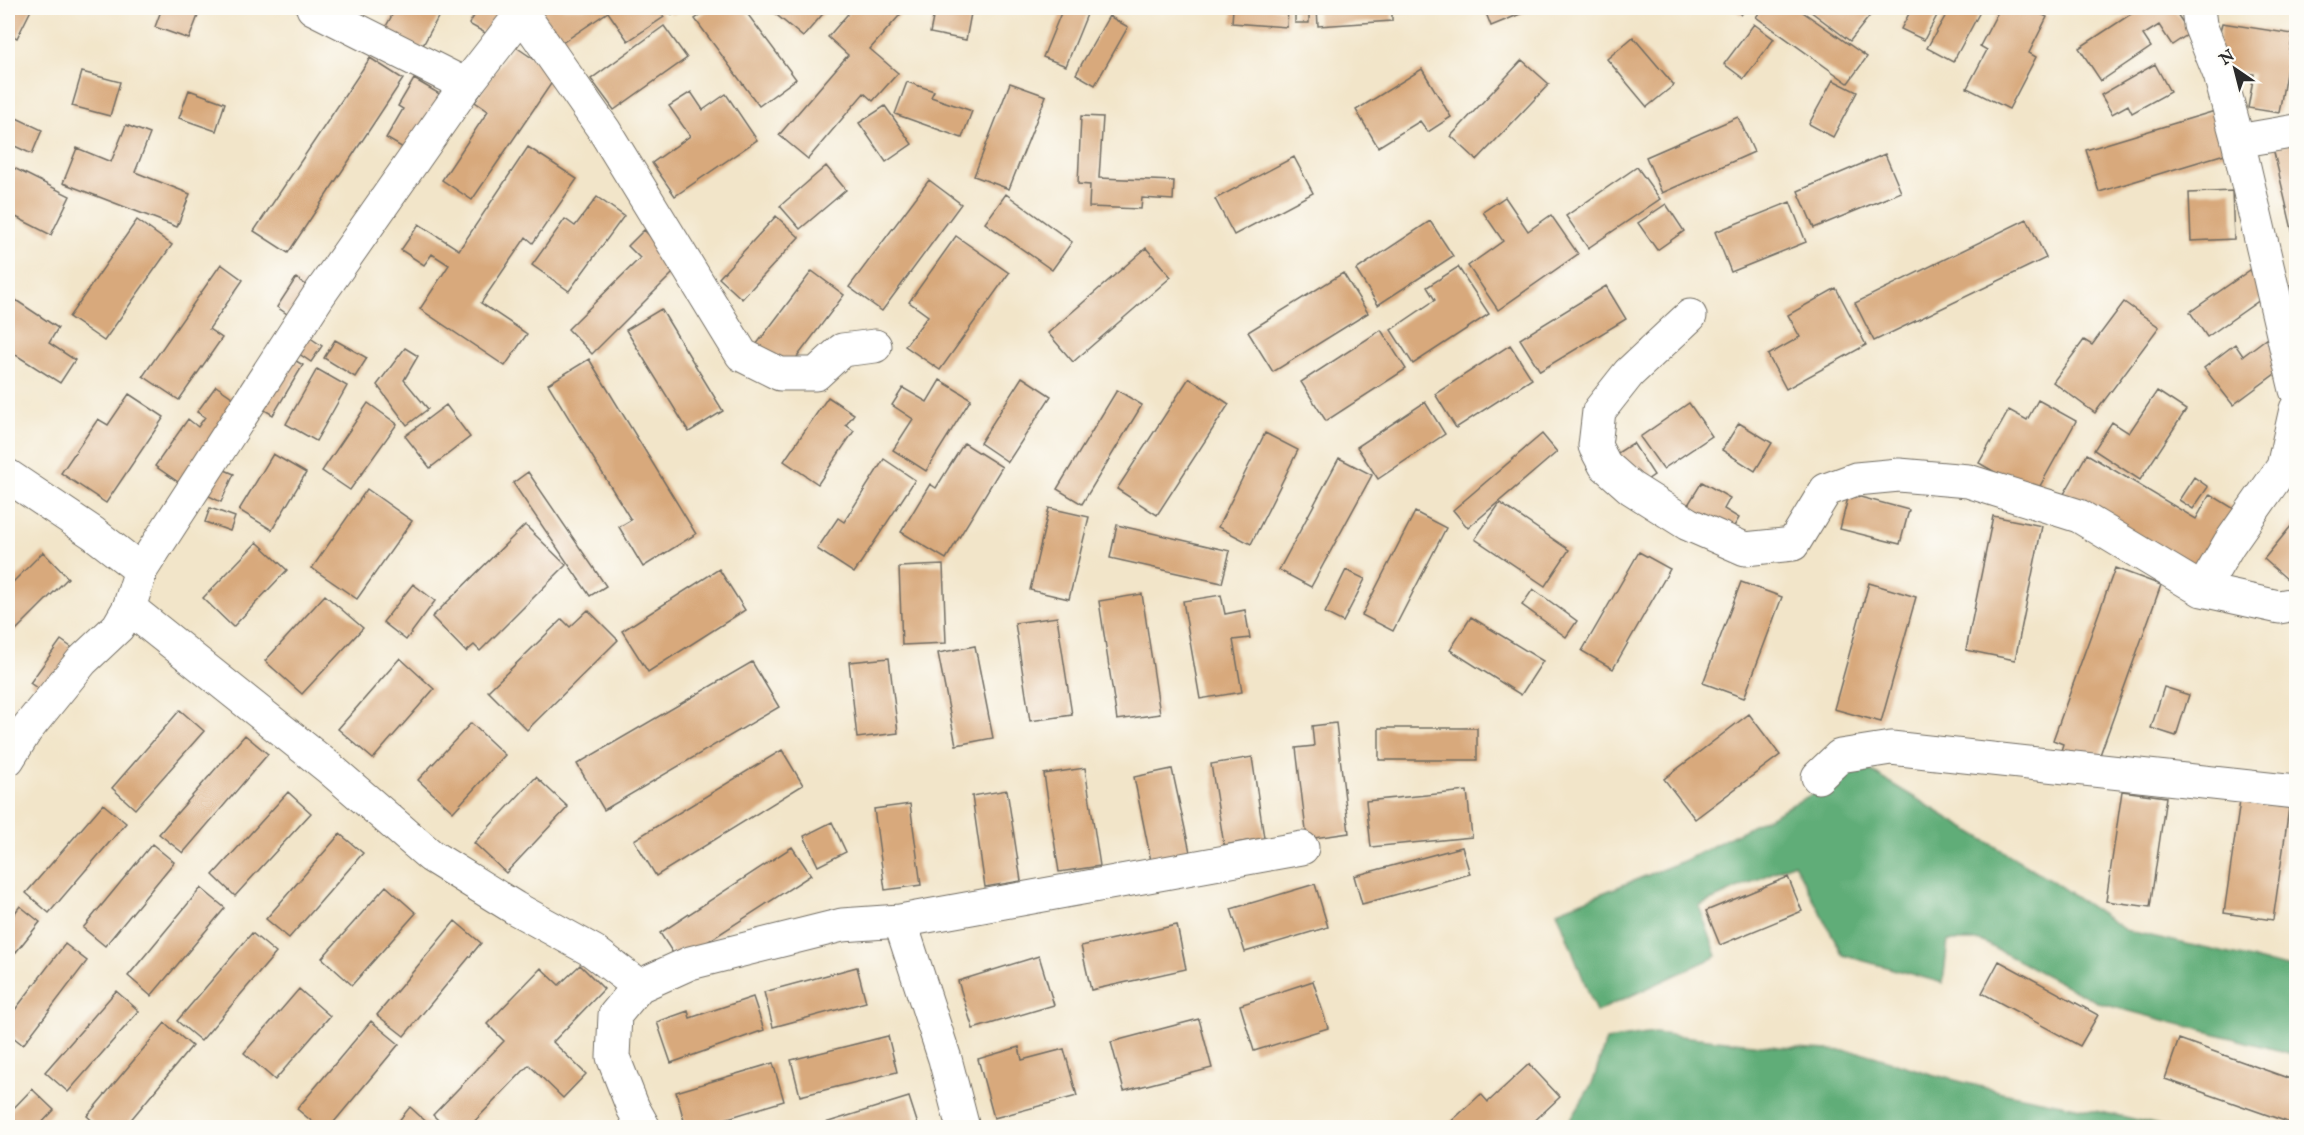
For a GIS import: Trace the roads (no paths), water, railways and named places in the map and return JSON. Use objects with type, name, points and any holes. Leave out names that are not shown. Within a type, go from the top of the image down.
[{"type":"street","points":[[313,8],[466,85]]},
{"type":"street","points":[[2198,8],[2200,25],[2220,75],[2238,141],[2296,390]]},
{"type":"street","points":[[8,759],[26,730],[82,662],[118,627],[129,608],[141,570],[319,295],[466,85],[524,10],[604,130],[742,355],[780,374],[816,374],[842,350],[875,346]]},
{"type":"street","points":[[2238,141],[2296,131]]},
{"type":"street","points":[[1690,316],[1629,373],[1599,411],[1595,446],[1605,465],[1631,489],[1688,524],[1745,549],[1793,544],[1826,490],[1856,479],[1899,475],[1968,481],[2079,516],[2202,590],[2279,608],[2296,604]]},
{"type":"street","points":[[2202,590],[2229,544],[2283,467],[2296,409]]},
{"type":"street","points":[[8,476],[93,533],[141,570]]},
{"type":"street","points":[[129,608],[328,767],[431,856],[515,908],[593,951],[639,986]]},
{"type":"street","points":[[1818,777],[1840,756],[1891,748],[2296,792]]},
{"type":"street","points":[[644,1128],[633,1108],[614,1057],[615,1015],[639,986],[690,963],[842,925],[900,921],[1302,848]]},
{"type":"street","points":[[900,921],[945,1059],[963,1128]]}]
